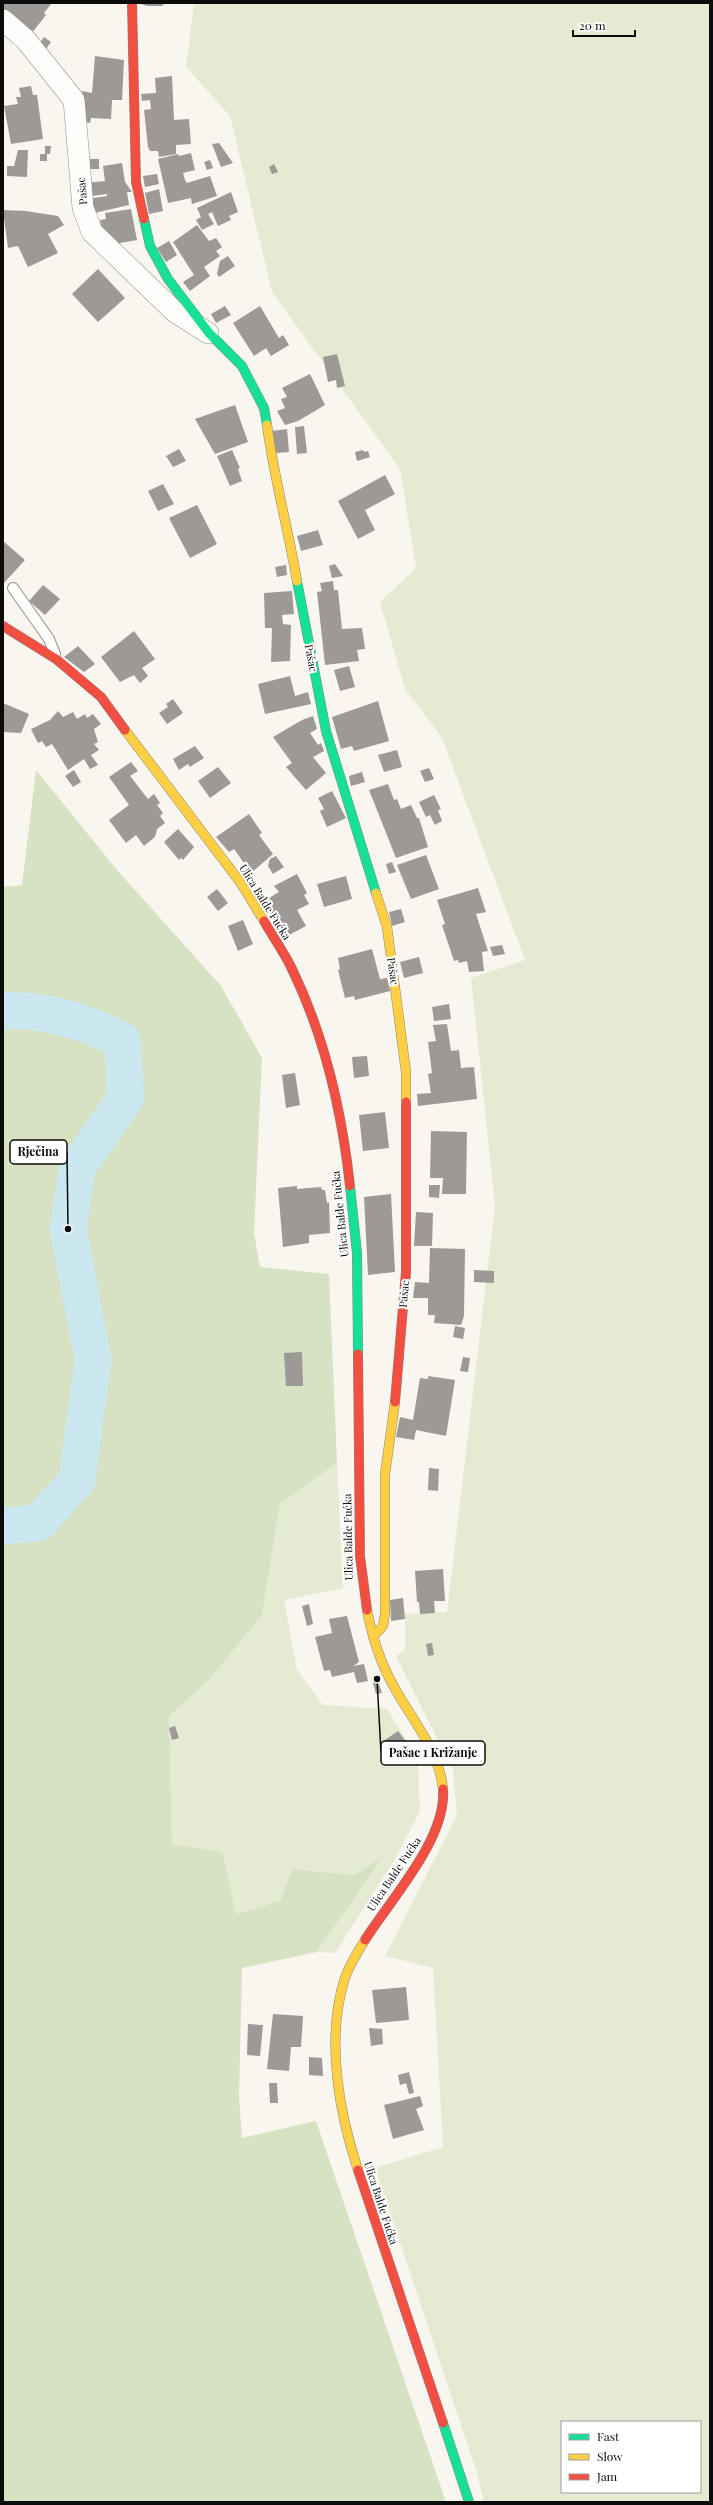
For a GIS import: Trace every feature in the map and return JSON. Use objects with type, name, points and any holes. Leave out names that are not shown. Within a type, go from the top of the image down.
[{"type":"main road","name":"Pašac","points":[[132,3],[132,72],[136,182],[150,246],[168,279],[209,333],[242,366],[264,408],[273,468],[288,527],[326,731],[365,862],[387,927],[406,1072],[406,1272],[395,1402],[384,1474],[386,1614],[383,1626],[373,1637]]},
{"type":"main road","name":"Ulica Balde Fućka","points":[[3,626],[56,659],[102,697],[240,882],[292,968],[312,1016],[329,1069],[344,1134],[357,1252],[360,1556],[363,1600],[373,1637],[387,1672],[439,1768],[443,1795],[440,1817],[432,1840],[371,1930],[344,1980],[337,2027],[338,2097],[354,2160],[469,2502]]},
{"type":"street","name":"Pašac","points":[[3,20],[25,39],[74,100],[83,208],[92,232],[174,312],[209,333]]},
{"type":"lane","points":[[13,588],[49,639],[56,659]]},
{"type":"green space","points":[[194,3],[710,3],[710,2502],[484,2502],[476,2470],[375,2168],[443,2147],[433,1968],[385,1956],[457,1815],[453,1770],[396,1656],[405,1650],[405,1614],[447,1612],[495,1206],[471,978],[525,960],[442,738],[405,689],[380,602],[416,568],[400,469],[272,292],[230,116],[186,67]]},
{"type":"green space","points":[[36,770],[117,870],[221,986],[262,1058],[254,1233],[260,1267],[329,1274],[337,1463],[280,1504],[262,1615],[210,1679],[169,1716],[172,1844],[223,1852],[236,1914],[280,1901],[292,1869],[355,1875],[383,1856],[317,1952],[242,1968],[239,2097],[242,2138],[316,2121],[446,2502],[3,2502],[3,887],[22,885]]},
{"type":"green space","points":[[337,1463],[343,1588],[284,1600],[297,1670],[323,1705],[387,1709],[418,1758],[420,1811],[394,1861],[335,1953],[317,1952],[382,1857],[355,1875],[292,1869],[280,1901],[236,1914],[223,1852],[172,1844],[169,1715],[210,1679],[262,1615],[280,1504]]},
{"type":"building","points":[[3,3],[52,3],[44,13],[46,15],[31,34],[3,11]]},
{"type":"building","points":[[138,3],[165,3],[162,6],[147,6]]},
{"type":"building","points":[[44,37],[51,42],[43,53],[36,49]]},
{"type":"building","points":[[95,56],[124,60],[122,100],[112,100],[111,119],[91,118],[90,123],[79,121],[82,91],[92,93]]},
{"type":"building","points":[[172,76],[174,120],[189,119],[191,144],[176,145],[176,154],[159,157],[158,151],[150,151],[148,147],[144,110],[151,109],[150,100],[142,101],[141,94],[156,93],[155,78]]},
{"type":"building","points":[[31,86],[33,95],[37,95],[43,139],[11,144],[4,106],[18,104],[16,97],[21,97],[19,88]]},
{"type":"building","points":[[219,143],[233,163],[221,167],[212,144]]},
{"type":"building","points":[[45,146],[51,146],[50,154],[47,154],[47,161],[40,161],[40,154],[45,154]]},
{"type":"building","points":[[18,150],[28,150],[27,177],[7,176],[7,166],[14,166]]},
{"type":"building","points":[[191,153],[195,170],[183,173],[185,180],[187,183],[210,176],[217,196],[192,204],[191,198],[168,203],[158,159],[178,154],[179,156]]},
{"type":"building","points":[[86,159],[99,159],[99,169],[87,169]]},
{"type":"building","points":[[210,160],[213,168],[207,170],[204,162]]},
{"type":"building","points":[[122,163],[125,182],[132,192],[127,192],[129,205],[90,214],[87,199],[107,196],[107,194],[85,197],[83,183],[105,181],[103,166]]},
{"type":"building","points":[[274,164],[278,172],[272,174],[269,167]]},
{"type":"building","points":[[157,174],[159,184],[145,187],[143,176]]},
{"type":"building","points":[[159,189],[163,211],[149,214],[145,193]]},
{"type":"building","points":[[231,192],[238,212],[229,216],[231,220],[218,226],[212,212],[208,214],[214,224],[202,230],[196,220],[201,217],[197,208]]},
{"type":"building","points":[[131,209],[137,240],[109,245],[103,236],[100,220],[106,219],[105,213]]},
{"type":"building","points":[[3,210],[26,211],[58,216],[64,225],[48,234],[58,253],[28,267],[18,246],[8,248]]},
{"type":"building","points":[[197,225],[209,241],[216,238],[222,247],[216,251],[220,256],[204,267],[210,276],[190,291],[183,282],[194,275],[173,242]]},
{"type":"building","points":[[169,241],[177,255],[166,262],[157,248]]},
{"type":"building","points":[[228,256],[235,266],[219,277],[217,274],[220,261]]},
{"type":"building","points":[[98,269],[125,298],[98,322],[72,294]]},
{"type":"building","points":[[225,306],[231,315],[216,323],[211,314]]},
{"type":"building","points":[[260,306],[279,338],[283,335],[289,345],[271,356],[266,348],[254,356],[233,323]]},
{"type":"building","points":[[337,354],[345,386],[337,388],[336,380],[328,382],[323,357]]},
{"type":"building","points":[[310,374],[325,405],[298,421],[285,425],[277,411],[285,408],[281,399],[287,397],[282,388]]},
{"type":"building","points":[[235,405],[248,442],[215,454],[195,419]]},
{"type":"building","points":[[304,426],[307,453],[297,454],[295,427]]},
{"type":"building","points":[[287,429],[289,452],[276,453],[272,431]]},
{"type":"building","points":[[179,449],[186,461],[173,467],[166,456]]},
{"type":"building","points":[[232,450],[240,468],[238,469],[242,481],[230,486],[217,456]]},
{"type":"building","points":[[363,450],[364,452],[368,451],[370,457],[357,461],[355,452]]},
{"type":"building","points":[[385,475],[395,494],[365,510],[375,530],[358,539],[338,501]]},
{"type":"building","points":[[163,484],[174,504],[158,511],[148,491]]},
{"type":"building","points":[[197,505],[217,544],[190,558],[169,518]]},
{"type":"building","points":[[318,530],[323,545],[301,551],[297,536]]},
{"type":"building","points":[[3,541],[25,560],[3,584]]},
{"type":"building","points":[[335,564],[343,576],[332,578],[329,566]]},
{"type":"building","points":[[286,565],[287,575],[277,577],[275,567]]},
{"type":"building","points":[[333,581],[334,590],[338,590],[342,629],[362,628],[365,649],[357,650],[359,661],[325,665],[317,592],[322,591],[320,583]]},
{"type":"building","points":[[43,585],[60,599],[45,615],[29,601]]},
{"type":"building","points":[[292,591],[294,614],[282,615],[283,624],[291,625],[290,661],[271,662],[272,628],[265,628],[264,593]]},
{"type":"building","points":[[134,631],[155,659],[142,668],[148,676],[140,683],[134,675],[120,682],[101,657]]},
{"type":"building","points":[[78,646],[95,664],[84,672],[64,657]]},
{"type":"building","points":[[349,666],[355,687],[340,691],[334,670]]},
{"type":"building","points":[[290,676],[295,696],[308,692],[311,704],[265,714],[258,684]]},
{"type":"building","points":[[173,699],[183,713],[167,724],[159,713],[168,707],[166,704]]},
{"type":"building","points":[[378,701],[389,741],[354,751],[352,746],[341,749],[332,717]]},
{"type":"building","points":[[3,703],[29,714],[21,733],[3,732]]},
{"type":"building","points":[[58,711],[63,717],[73,712],[77,719],[85,714],[87,718],[93,714],[101,724],[94,729],[98,742],[94,744],[99,750],[91,755],[98,765],[90,769],[84,759],[68,770],[52,744],[46,747],[42,741],[38,743],[31,729],[50,720]]},
{"type":"building","points":[[313,716],[317,729],[310,733],[318,745],[321,743],[324,751],[313,757],[326,773],[306,790],[286,767],[292,763],[273,737],[302,720]]},
{"type":"building","points":[[195,746],[204,758],[190,767],[188,764],[179,770],[173,759]]},
{"type":"building","points":[[397,750],[402,767],[384,772],[378,755]]},
{"type":"building","points":[[131,762],[138,771],[130,776],[148,799],[154,794],[160,803],[157,805],[163,813],[160,816],[165,823],[157,829],[155,837],[144,846],[136,835],[126,843],[109,820],[129,805],[109,777]]},
{"type":"building","points":[[218,767],[231,783],[210,798],[198,781]]},
{"type":"building","points":[[429,768],[434,779],[425,782],[420,771]]},
{"type":"building","points":[[74,770],[81,782],[73,787],[65,776]]},
{"type":"building","points":[[362,772],[365,782],[351,786],[349,776]]},
{"type":"building","points":[[388,784],[394,800],[397,799],[401,809],[411,805],[417,818],[419,818],[428,847],[396,858],[369,790]]},
{"type":"building","points":[[332,791],[346,818],[327,827],[320,811],[324,809],[318,798]]},
{"type":"building","points":[[434,795],[441,809],[438,810],[442,821],[435,825],[430,815],[426,817],[419,802]]},
{"type":"building","points":[[249,814],[262,833],[259,835],[273,854],[251,873],[234,849],[229,852],[216,837]]},
{"type":"building","points":[[178,829],[194,847],[183,860],[181,858],[179,860],[164,842]]},
{"type":"building","points":[[426,855],[439,889],[411,899],[397,865]]},
{"type":"building","points":[[276,856],[284,867],[273,874],[268,866],[270,859]]},
{"type":"building","points":[[392,862],[396,872],[389,874],[386,864]]},
{"type":"building","points":[[297,874],[307,893],[304,895],[309,904],[297,910],[306,926],[285,937],[264,901],[279,892],[274,886]]},
{"type":"building","points":[[346,876],[352,899],[324,907],[317,884]]},
{"type":"building","points":[[478,888],[486,912],[476,914],[488,951],[482,952],[484,971],[469,972],[467,961],[459,963],[458,960],[454,961],[442,925],[445,924],[437,900]]},
{"type":"building","points":[[217,889],[228,903],[218,911],[207,897]]},
{"type":"building","points":[[401,909],[405,922],[392,926],[389,912]]},
{"type":"building","points":[[243,920],[253,944],[238,951],[228,926]]},
{"type":"building","points":[[502,945],[505,954],[493,956],[490,947]]},
{"type":"building","points":[[372,949],[380,979],[387,978],[390,991],[355,1000],[354,996],[345,998],[338,970],[340,969],[338,958]]},
{"type":"building","points":[[419,957],[423,973],[404,978],[400,962]]},
{"type":"building","points":[[449,1004],[451,1019],[434,1021],[432,1007]]},
{"type":"building","points":[[447,1024],[451,1051],[459,1050],[461,1068],[474,1067],[477,1099],[418,1106],[417,1094],[431,1093],[428,1074],[432,1073],[428,1042],[436,1041],[433,1025]]},
{"type":"building","points":[[367,1056],[369,1076],[354,1078],[352,1057]]},
{"type":"building","points":[[295,1073],[300,1105],[286,1108],[282,1075]]},
{"type":"building","points":[[385,1112],[389,1148],[363,1151],[359,1115]]},
{"type":"building","points":[[431,1131],[467,1132],[466,1194],[442,1194],[443,1178],[430,1178]]},
{"type":"building","points":[[429,1185],[440,1185],[439,1198],[429,1197]]},
{"type":"building","points":[[297,1186],[297,1189],[321,1187],[322,1190],[325,1190],[327,1203],[329,1202],[330,1233],[309,1235],[309,1243],[283,1247],[278,1188]]},
{"type":"building","points":[[391,1194],[395,1272],[368,1275],[364,1197]]},
{"type":"building","points":[[416,1212],[433,1213],[432,1246],[414,1246]]},
{"type":"building","points":[[430,1248],[465,1249],[464,1316],[461,1325],[434,1323],[435,1315],[428,1315],[428,1298],[413,1298],[415,1282],[429,1283]]},
{"type":"building","points":[[474,1270],[494,1271],[494,1283],[474,1282]]},
{"type":"building","points":[[455,1326],[465,1328],[463,1339],[453,1337]]},
{"type":"building","points":[[302,1352],[303,1386],[286,1386],[284,1353]]},
{"type":"building","points":[[463,1357],[470,1358],[468,1372],[460,1371]]},
{"type":"building","points":[[428,1376],[455,1380],[446,1436],[416,1430],[414,1440],[396,1437],[400,1417],[413,1420],[420,1378],[428,1379]]},
{"type":"building","points":[[429,1468],[439,1469],[438,1491],[428,1490]]},
{"type":"building","points":[[443,1569],[445,1601],[434,1601],[435,1613],[420,1614],[419,1602],[417,1602],[415,1571]]},
{"type":"building","points":[[403,1598],[405,1619],[391,1621],[390,1600]]},
{"type":"building","points":[[309,1604],[313,1624],[307,1626],[302,1606]]},
{"type":"building","points":[[347,1616],[359,1662],[353,1666],[364,1664],[368,1681],[357,1683],[354,1672],[332,1677],[330,1670],[324,1671],[315,1637],[332,1633],[329,1619]]},
{"type":"building","points":[[432,1643],[434,1655],[428,1656],[426,1644]]},
{"type":"building","points":[[378,1681],[382,1693],[376,1694],[373,1683]]},
{"type":"building","points":[[175,1726],[179,1738],[172,1740],[169,1728]]},
{"type":"building","points":[[398,1731],[407,1743],[393,1753],[385,1740]]},
{"type":"building","points":[[406,1987],[409,2020],[376,2023],[372,1990]]},
{"type":"building","points":[[273,2014],[303,2016],[301,2047],[291,2047],[289,2071],[267,2069]]},
{"type":"building","points":[[248,2024],[263,2025],[260,2056],[247,2055]]},
{"type":"building","points":[[369,2028],[382,2029],[383,2044],[371,2046]]},
{"type":"building","points":[[309,2057],[322,2058],[323,2076],[309,2075]]},
{"type":"building","points":[[409,2072],[414,2093],[409,2094],[406,2083],[400,2085],[398,2075]]},
{"type":"building","points":[[269,2083],[277,2083],[278,2103],[270,2103]]},
{"type":"building","points":[[420,2096],[423,2106],[416,2109],[424,2130],[393,2139],[384,2105]]},
{"type":"waterway","points":[[3,1011],[49,1014],[80,1022],[122,1041],[126,1097],[77,1168],[68,1229],[93,1359],[77,1480],[38,1523],[3,1526]]},
{"type":"traffic: fast","points":[[144,219],[150,246],[168,279],[209,333],[242,366],[264,408],[267,425]]},
{"type":"traffic: fast","points":[[297,581],[326,731],[376,893]]},
{"type":"traffic: fast","points":[[350,1186],[357,1253],[358,1354]]},
{"type":"traffic: fast","points":[[443,2423],[469,2502]]},
{"type":"traffic: slow","points":[[267,425],[273,464],[297,581]]},
{"type":"traffic: slow","points":[[125,730],[240,882],[264,921]]},
{"type":"traffic: slow","points":[[376,893],[387,927],[406,1072],[406,1102]]},
{"type":"traffic: slow","points":[[373,1637],[383,1626],[385,1614],[385,1474],[395,1402]]},
{"type":"traffic: slow","points":[[367,1610],[380,1658],[400,1698],[430,1747],[436,1761],[443,1789]]},
{"type":"traffic: slow","points":[[358,2170],[351,2148],[340,2101],[337,2077],[336,2028],[344,1981],[353,1960],[365,1940]]},
{"type":"traffic: jam","points":[[132,3],[136,182],[144,219]]},
{"type":"traffic: jam","points":[[3,626],[56,659],[101,697],[125,730]]},
{"type":"traffic: jam","points":[[264,921],[292,969],[304,995],[323,1048],[337,1103],[347,1158],[350,1186]]},
{"type":"traffic: jam","points":[[395,1402],[406,1272],[406,1102]]},
{"type":"traffic: jam","points":[[358,1354],[360,1556],[367,1610]]},
{"type":"traffic: jam","points":[[365,1940],[402,1888],[427,1848],[436,1828],[442,1808],[443,1789]]},
{"type":"traffic: jam","points":[[358,2170],[443,2423]]},
{"type":"place","name":"Rječina","points":[[68,1229]]},
{"type":"place","name":"Pašac 1 Križanje","points":[[377,1679]]}]
